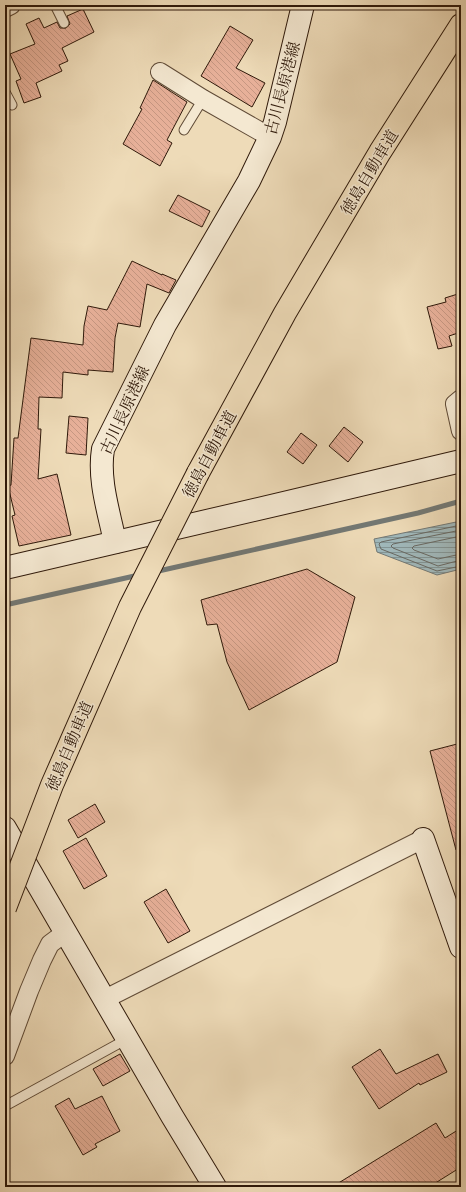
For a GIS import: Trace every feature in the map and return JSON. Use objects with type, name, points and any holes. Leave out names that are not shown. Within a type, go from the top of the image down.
[{"type":"highway","name":"徳島自動車道","points":[[5,908],[52,785],[130,607],[198,474],[285,313],[380,152],[461,24]]},
{"type":"main road","name":"古川長原港線","points":[[115,542],[102,476],[101,463],[103,449],[165,325],[249,181],[270,137],[275,122],[303,5]]},
{"type":"main road","points":[[5,568],[461,461]]},
{"type":"main road","points":[[5,828],[172,1116],[215,1187]]},
{"type":"main road","points":[[422,839],[461,947]]},
{"type":"street","points":[[5,8],[11,5]]},
{"type":"street","points":[[160,72],[203,99],[270,137]]},
{"type":"street","points":[[461,399],[455,404],[461,431]]},
{"type":"street","points":[[105,999],[422,839]]},
{"type":"street","points":[[5,1056],[28,991],[42,960],[50,944],[66,932]]},
{"type":"lane","points":[[55,5],[64,23]]},
{"type":"lane","points":[[5,92],[12,105]]},
{"type":"lane","points":[[184,130],[203,99]]},
{"type":"lane","points":[[5,1106],[127,1039]]},
{"type":"water","points":[[461,521],[461,569],[437,575],[377,552],[374,539]]},
{"type":"building","points":[[83,9],[94,32],[62,48],[68,61],[59,65],[62,71],[36,83],[41,97],[24,103],[16,81],[21,79],[10,54],[35,44],[26,24],[39,18],[44,28],[57,22],[60,28],[66,28],[70,24],[67,16]]},
{"type":"building","points":[[230,26],[253,40],[236,68],[265,83],[252,107],[201,76]]},
{"type":"building","points":[[153,80],[187,102],[167,140],[172,143],[160,166],[123,144],[142,109],[140,108]]},
{"type":"building","points":[[178,195],[210,211],[202,227],[169,211]]},
{"type":"building","points":[[132,261],[176,280],[169,293],[147,284],[140,327],[118,323],[115,338],[113,372],[88,370],[88,375],[63,372],[62,398],[39,397],[38,429],[41,429],[38,479],[57,474],[71,535],[19,546],[12,516],[15,515],[8,486],[11,485],[14,438],[18,438],[31,338],[83,345],[84,326],[88,306],[107,310]]},
{"type":"building","points":[[461,293],[461,332],[449,336],[452,346],[438,349],[427,307],[446,302],[445,298]]},
{"type":"building","points":[[69,416],[88,418],[86,455],[66,453]]},
{"type":"building","points":[[344,427],[363,442],[348,462],[329,446]]},
{"type":"building","points":[[301,433],[317,445],[303,464],[287,452]]},
{"type":"building","points":[[307,569],[355,597],[337,662],[249,710],[227,662],[217,624],[207,625],[201,600]]},
{"type":"building","points":[[461,743],[461,850],[456,850],[430,751]]},
{"type":"building","points":[[95,804],[105,822],[78,838],[68,820]]},
{"type":"building","points":[[86,838],[107,876],[84,889],[63,851]]},
{"type":"building","points":[[166,889],[190,931],[168,943],[144,902]]},
{"type":"building","points":[[380,1049],[396,1074],[438,1054],[447,1072],[420,1085],[419,1083],[379,1109],[352,1067]]},
{"type":"building","points":[[120,1054],[130,1071],[103,1086],[93,1069]]},
{"type":"building","points":[[102,1096],[120,1131],[95,1144],[97,1147],[83,1155],[55,1106],[69,1098],[75,1109]]},
{"type":"building","points":[[436,1123],[445,1138],[461,1128],[461,1167],[429,1187],[332,1187]]},
{"type":"waterway","points":[[154,572],[418,513],[461,501]]},
{"type":"waterway","points":[[5,605],[139,575]]}]
